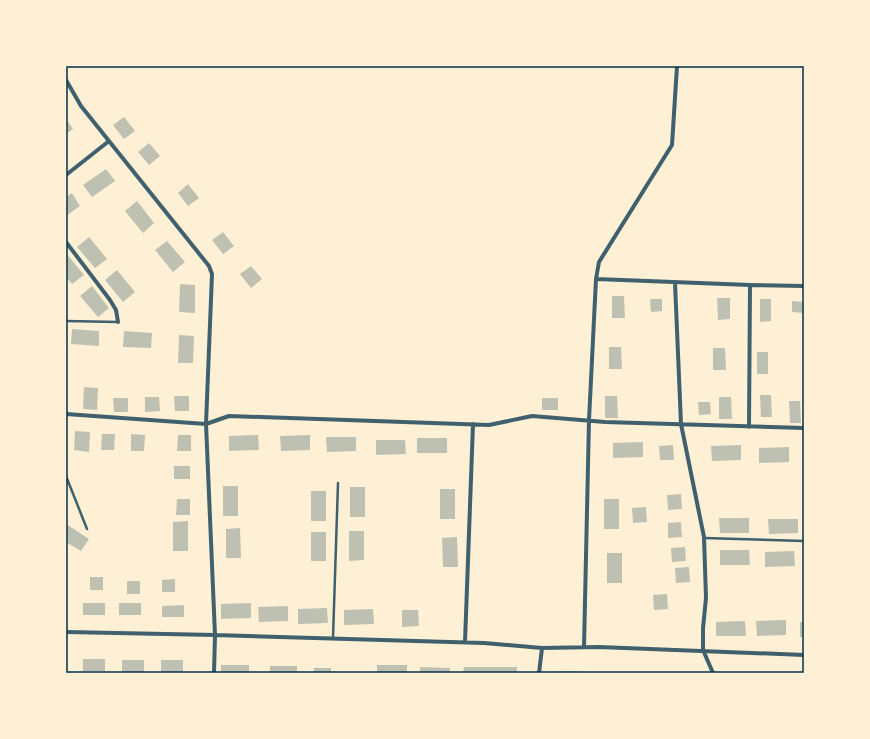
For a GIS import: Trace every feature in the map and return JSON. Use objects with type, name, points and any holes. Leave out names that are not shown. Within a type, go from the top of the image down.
[{"type":"street","points":[[584,647],[589,420],[598,262],[672,145],[677,66]]},
{"type":"street","points":[[66,80],[81,106],[209,266],[212,274],[206,424],[215,635],[214,673]]},
{"type":"street","points":[[66,176],[109,141]]},
{"type":"street","points":[[66,242],[110,300],[116,310],[118,322]]},
{"type":"street","points":[[596,280],[804,286]]},
{"type":"street","points":[[675,282],[681,424],[704,538],[706,598],[703,628],[703,650],[713,673]]},
{"type":"street","points":[[749,427],[750,285]]},
{"type":"street","points":[[66,414],[206,424],[228,416],[489,425],[532,416],[589,420],[804,428]]},
{"type":"street","points":[[465,642],[473,424]]},
{"type":"street","points":[[66,632],[333,638],[465,642],[542,648],[584,647],[804,654]]},
{"type":"street","points":[[539,673],[542,648]]},
{"type":"lane","points":[[66,321],[118,322]]},
{"type":"lane","points":[[66,476],[87,529]]},
{"type":"lane","points":[[333,638],[338,483]]},
{"type":"lane","points":[[704,538],[804,541]]},
{"type":"building","points":[[124,117],[135,131],[124,139],[113,125]]},
{"type":"building","points":[[66,119],[73,129],[66,134]]},
{"type":"building","points":[[149,143],[160,156],[149,165],[138,152]]},
{"type":"building","points":[[106,169],[115,181],[92,197],[83,185]]},
{"type":"building","points":[[188,184],[199,198],[188,206],[178,193]]},
{"type":"building","points":[[72,193],[80,206],[66,216],[66,197]]},
{"type":"building","points":[[137,201],[154,223],[143,233],[125,211]]},
{"type":"building","points":[[223,232],[234,246],[223,254],[212,240]]},
{"type":"building","points":[[89,237],[107,259],[95,268],[77,247]]},
{"type":"building","points":[[167,241],[185,262],[173,272],[155,250]]},
{"type":"building","points":[[66,253],[84,275],[72,284],[66,277]]},
{"type":"building","points":[[251,266],[262,279],[251,288],[240,274]]},
{"type":"building","points":[[117,270],[135,292],[123,302],[105,280]]},
{"type":"building","points":[[180,284],[195,285],[195,313],[179,312]]},
{"type":"building","points":[[92,286],[109,308],[98,317],[80,296]]},
{"type":"building","points":[[612,296],[624,296],[625,318],[612,318]]},
{"type":"building","points":[[717,298],[730,298],[730,319],[718,320]]},
{"type":"building","points":[[650,299],[662,299],[662,311],[651,312]]},
{"type":"building","points":[[760,299],[771,299],[771,321],[760,322]]},
{"type":"building","points":[[792,301],[804,302],[804,313],[792,312]]},
{"type":"building","points":[[72,329],[99,331],[99,346],[71,344]]},
{"type":"building","points":[[124,331],[152,333],[151,348],[123,347]]},
{"type":"building","points":[[179,335],[194,336],[193,363],[178,363]]},
{"type":"building","points":[[609,347],[621,347],[622,369],[609,369]]},
{"type":"building","points":[[713,348],[725,348],[726,370],[713,370]]},
{"type":"building","points":[[757,352],[768,352],[768,374],[757,374]]},
{"type":"building","points":[[84,387],[98,388],[97,410],[83,409]]},
{"type":"building","points":[[760,395],[771,395],[772,417],[761,417]]},
{"type":"building","points":[[174,396],[189,396],[189,411],[175,411]]},
{"type":"building","points":[[605,396],[617,396],[618,418],[605,418]]},
{"type":"building","points":[[145,397],[159,397],[160,411],[145,412]]},
{"type":"building","points":[[719,397],[731,397],[732,419],[719,419]]},
{"type":"building","points":[[113,398],[128,398],[128,412],[114,412]]},
{"type":"building","points":[[542,398],[558,398],[558,410],[542,410]]},
{"type":"building","points":[[789,401],[800,401],[801,423],[790,423]]},
{"type":"building","points":[[698,402],[710,402],[711,414],[699,415]]},
{"type":"building","points":[[75,431],[90,432],[89,452],[74,450]]},
{"type":"building","points":[[102,434],[115,434],[114,450],[101,450]]},
{"type":"building","points":[[131,434],[145,435],[144,451],[131,451]]},
{"type":"building","points":[[178,435],[191,435],[191,451],[177,451]]},
{"type":"building","points":[[258,435],[259,450],[229,451],[229,436]]},
{"type":"building","points":[[310,435],[310,450],[281,451],[280,436]]},
{"type":"building","points":[[326,437],[356,437],[356,451],[327,452]]},
{"type":"building","points":[[417,438],[447,438],[447,453],[417,453]]},
{"type":"building","points":[[376,440],[405,440],[406,454],[376,455]]},
{"type":"building","points":[[643,442],[643,457],[613,458],[613,443]]},
{"type":"building","points":[[673,445],[674,460],[660,460],[659,446]]},
{"type":"building","points":[[741,445],[741,460],[712,461],[711,446]]},
{"type":"building","points":[[789,447],[789,462],[759,463],[759,448]]},
{"type":"building","points":[[174,466],[190,466],[190,479],[174,479]]},
{"type":"building","points":[[223,486],[238,486],[238,516],[223,516]]},
{"type":"building","points":[[350,487],[365,487],[365,517],[350,517]]},
{"type":"building","points":[[440,489],[455,489],[455,519],[440,519]]},
{"type":"building","points":[[311,491],[326,491],[326,521],[311,521]]},
{"type":"building","points":[[681,494],[682,509],[668,510],[667,495]]},
{"type":"building","points":[[177,499],[190,499],[190,515],[176,515]]},
{"type":"building","points":[[604,499],[619,499],[619,529],[604,529]]},
{"type":"building","points":[[646,507],[647,522],[633,523],[632,508]]},
{"type":"building","points":[[719,518],[749,518],[749,533],[720,533]]},
{"type":"building","points":[[768,519],[798,519],[798,533],[769,534]]},
{"type":"building","points":[[188,521],[188,551],[173,551],[173,522]]},
{"type":"building","points":[[681,522],[682,537],[668,538],[668,523]]},
{"type":"building","points":[[66,524],[89,539],[81,551],[66,542]]},
{"type":"building","points":[[240,528],[241,558],[226,558],[226,529]]},
{"type":"building","points":[[349,531],[364,531],[364,560],[349,561]]},
{"type":"building","points":[[311,532],[326,532],[326,561],[311,561]]},
{"type":"building","points":[[457,537],[458,567],[443,567],[442,538]]},
{"type":"building","points":[[685,547],[686,561],[672,562],[671,548]]},
{"type":"building","points":[[720,550],[749,550],[750,565],[720,565]]},
{"type":"building","points":[[794,551],[795,566],[765,567],[765,552]]},
{"type":"building","points":[[607,553],[622,553],[622,583],[607,583]]},
{"type":"building","points":[[689,567],[690,582],[676,583],[675,568]]},
{"type":"building","points":[[90,577],[103,577],[103,590],[90,590]]},
{"type":"building","points":[[175,579],[175,592],[162,592],[162,580]]},
{"type":"building","points":[[127,581],[140,581],[140,594],[127,594]]},
{"type":"building","points":[[667,594],[668,609],[654,610],[653,595]]},
{"type":"building","points":[[83,603],[105,603],[105,615],[83,615]]},
{"type":"building","points":[[119,603],[141,603],[141,615],[119,615]]},
{"type":"building","points":[[251,603],[251,618],[221,619],[221,604]]},
{"type":"building","points":[[184,605],[184,617],[162,617],[162,606]]},
{"type":"building","points":[[288,606],[288,621],[259,622],[258,607]]},
{"type":"building","points":[[327,608],[328,623],[298,624],[298,609]]},
{"type":"building","points":[[373,609],[374,624],[344,625],[344,610]]},
{"type":"building","points":[[402,610],[418,610],[419,626],[402,627]]},
{"type":"building","points":[[786,620],[786,635],[757,636],[756,621]]},
{"type":"building","points":[[745,621],[746,636],[716,636],[716,622]]},
{"type":"building","points":[[800,622],[804,622],[804,637],[800,637]]},
{"type":"building","points":[[83,659],[105,659],[105,671],[83,671]]},
{"type":"building","points":[[122,660],[144,660],[144,672],[122,672]]},
{"type":"building","points":[[161,660],[183,660],[183,672],[161,672]]},
{"type":"building","points":[[221,665],[249,665],[249,673],[221,673]]},
{"type":"building","points":[[377,665],[407,665],[407,673],[377,673]]},
{"type":"building","points":[[270,666],[297,666],[297,673],[270,673]]},
{"type":"building","points":[[420,667],[450,668],[450,673],[420,673]]},
{"type":"building","points":[[464,667],[517,667],[517,673],[463,673]]},
{"type":"building","points":[[314,668],[331,668],[331,673],[314,673]]},
{"type":"building","points":[[579,671],[579,673],[548,673],[548,672]]}]
